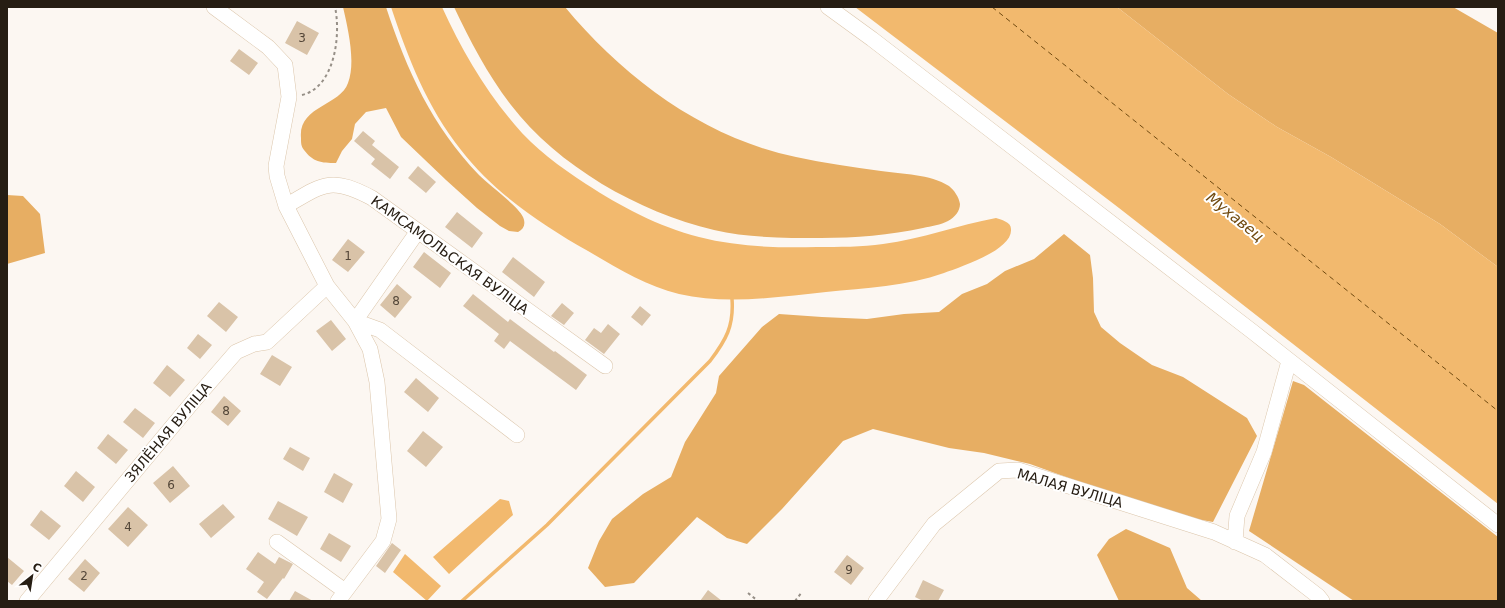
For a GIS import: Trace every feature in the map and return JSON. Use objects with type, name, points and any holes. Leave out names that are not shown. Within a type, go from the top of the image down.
[{"type":"street","points":[[214,7],[268,48],[284,65],[289,97],[276,166],[277,176],[286,206],[327,286],[355,321],[370,349],[377,382],[389,519],[383,541],[341,596],[277,542]]},
{"type":"street","points":[[828,7],[884,48],[1234,318],[1498,525]]},
{"type":"street","name":"КАМСАМОЛЬСКАЯ ВУЛІЦА","points":[[286,206],[312,190],[323,186],[333,184],[344,185],[357,190],[372,198],[605,366]]},
{"type":"street","points":[[355,321],[418,231]]},
{"type":"street","name":"ЗЯЛЁНАЯ ВУЛІЦА","points":[[27,601],[236,352],[254,344],[266,342],[327,286]]},
{"type":"street","points":[[355,321],[380,330],[517,435]]},
{"type":"street","points":[[1235,542],[1237,516],[1264,452],[1289,361]]},
{"type":"street","name":"МАЛАЯ ВУЛІЦА","points":[[883,599],[934,524],[999,471],[1018,470],[1214,532],[1265,555],[1318,596],[1322,601]]},
{"type":"path","points":[[289,97],[309,94],[318,87],[326,76],[333,59],[337,37],[337,16],[335,7]]},
{"type":"path","points":[[795,601],[802,592]]},
{"type":"path","points":[[748,593],[758,601]]},
{"type":"shaded area","points":[[343,7],[386,7],[412,75],[434,117],[462,156],[479,175],[510,202],[520,213],[523,217],[524,224],[520,231],[509,231],[500,226],[477,208],[446,180],[401,137],[386,108],[366,112],[355,124],[352,139],[342,151],[336,163],[318,161],[307,154],[301,144],[302,127],[306,119],[312,113],[344,91],[350,75],[351,56],[349,35]]},
{"type":"shaded area","points":[[454,7],[565,7],[613,58],[640,81],[668,102],[729,136],[762,148],[796,157],[881,171],[916,175],[933,179],[949,186],[953,190],[960,204],[959,209],[955,216],[948,221],[923,228],[872,236],[821,238],[767,237],[727,233],[685,222],[657,211],[629,199],[576,167],[552,148],[530,127],[511,105],[487,70]]},
{"type":"shaded area","points":[[1117,7],[1453,7],[1498,33],[1498,267],[1440,224],[1331,157],[1277,127],[1228,94]]},
{"type":"shaded area","points":[[7,195],[23,196],[40,214],[45,253],[7,264]]},
{"type":"shaded area","points":[[1064,234],[1090,255],[1093,278],[1094,312],[1101,327],[1120,343],[1152,365],[1183,377],[1247,418],[1257,436],[1213,522],[1168,514],[1030,464],[984,453],[949,448],[873,429],[843,441],[782,509],[747,544],[727,538],[697,517],[634,583],[605,587],[588,568],[599,541],[612,519],[643,494],[671,477],[685,442],[716,393],[719,376],[762,327],[779,314],[867,319],[904,314],[939,312],[962,294],[987,284],[1005,271],[1034,259]]},
{"type":"shaded area","points":[[1293,381],[1304,385],[1498,537],[1498,601],[1354,601],[1249,531]]},
{"type":"shaded area","points":[[1126,529],[1170,548],[1187,588],[1202,601],[1119,601],[1097,555],[1109,539]]},
{"type":"water","points":[[391,7],[442,7],[474,69],[504,112],[530,142],[576,178],[626,208],[669,228],[699,237],[743,245],[850,247],[897,242],[996,218],[1010,225],[1011,229],[1009,237],[1004,244],[995,251],[962,267],[915,281],[886,286],[771,298],[734,300],[697,297],[667,291],[632,276],[610,264],[536,219],[504,194],[474,166],[449,134],[428,99],[404,45]]},
{"type":"water","name":"Мухавец","points":[[855,7],[1117,7],[1228,94],[1277,127],[1331,157],[1440,224],[1498,267],[1498,504],[1119,208]]},
{"type":"water","points":[[500,499],[509,501],[513,515],[449,574],[433,557]]},
{"type":"water","points":[[405,554],[441,586],[427,601],[393,572]]},
{"type":"building","points":[[297,21],[319,33],[307,55],[285,43]]},
{"type":"building","points":[[239,49],[258,63],[249,75],[230,61]]},
{"type":"building","points":[[363,131],[375,141],[372,145],[399,167],[390,179],[371,164],[375,159],[354,141]]},
{"type":"building","points":[[418,166],[436,182],[426,193],[408,178]]},
{"type":"building","points":[[457,212],[483,233],[472,248],[445,227]]},
{"type":"building","points":[[348,239],[365,252],[348,272],[332,260]]},
{"type":"building","points":[[424,252],[451,273],[440,288],[413,267]]},
{"type":"building","points":[[513,257],[545,282],[534,297],[502,272]]},
{"type":"building","points":[[397,284],[412,297],[395,318],[380,305]]},
{"type":"building","points":[[473,294],[508,322],[510,319],[587,375],[576,390],[510,341],[504,349],[494,341],[499,334],[463,306]]},
{"type":"building","points":[[219,302],[238,317],[226,332],[207,316]]},
{"type":"building","points":[[562,303],[574,313],[564,325],[551,316]]},
{"type":"building","points":[[640,306],[651,315],[642,326],[631,317]]},
{"type":"building","points":[[331,320],[346,339],[332,351],[316,331]]},
{"type":"building","points":[[608,324],[620,334],[604,354],[585,340],[594,328],[601,333]]},
{"type":"building","points":[[198,334],[212,345],[200,359],[187,348]]},
{"type":"building","points":[[272,355],[292,367],[280,386],[260,374]]},
{"type":"building","points":[[167,365],[185,380],[170,397],[153,383]]},
{"type":"building","points":[[416,378],[439,398],[428,412],[404,392]]},
{"type":"building","points":[[224,396],[241,411],[228,426],[211,412]]},
{"type":"building","points":[[135,408],[155,423],[143,438],[123,422]]},
{"type":"building","points":[[423,431],[443,447],[426,467],[407,451]]},
{"type":"building","points":[[108,434],[128,450],[116,464],[97,448]]},
{"type":"building","points":[[290,447],[310,458],[303,471],[283,459]]},
{"type":"building","points":[[173,466],[190,486],[170,503],[153,483]]},
{"type":"building","points":[[76,471],[95,487],[83,502],[64,486]]},
{"type":"building","points":[[334,473],[353,484],[343,503],[324,492]]},
{"type":"building","points":[[278,501],[308,517],[297,536],[268,519]]},
{"type":"building","points":[[223,504],[235,517],[211,538],[199,524]]},
{"type":"building","points":[[128,507],[148,525],[128,547],[108,529]]},
{"type":"building","points":[[41,510],[61,526],[49,540],[30,525]]},
{"type":"building","points":[[329,533],[351,546],[341,562],[320,549]]},
{"type":"building","points":[[392,543],[401,550],[385,573],[376,566]]},
{"type":"building","points":[[258,552],[275,564],[279,557],[293,564],[284,579],[283,578],[267,599],[257,592],[264,582],[246,569]]},
{"type":"building","points":[[847,555],[864,568],[851,585],[834,572]]},
{"type":"building","points":[[7,557],[24,571],[12,585],[7,581]]},
{"type":"building","points":[[85,559],[100,573],[84,592],[68,579]]},
{"type":"building","points":[[923,580],[944,590],[938,601],[923,601],[915,597]]},
{"type":"building","points":[[708,590],[722,601],[700,601]]},
{"type":"building","points":[[295,591],[313,601],[289,601]]},
{"type":"waterway","points":[[462,601],[547,525],[710,361],[728,332],[732,317],[732,299]]},
{"type":"ferry route","points":[[992,7],[1498,411]]}]
